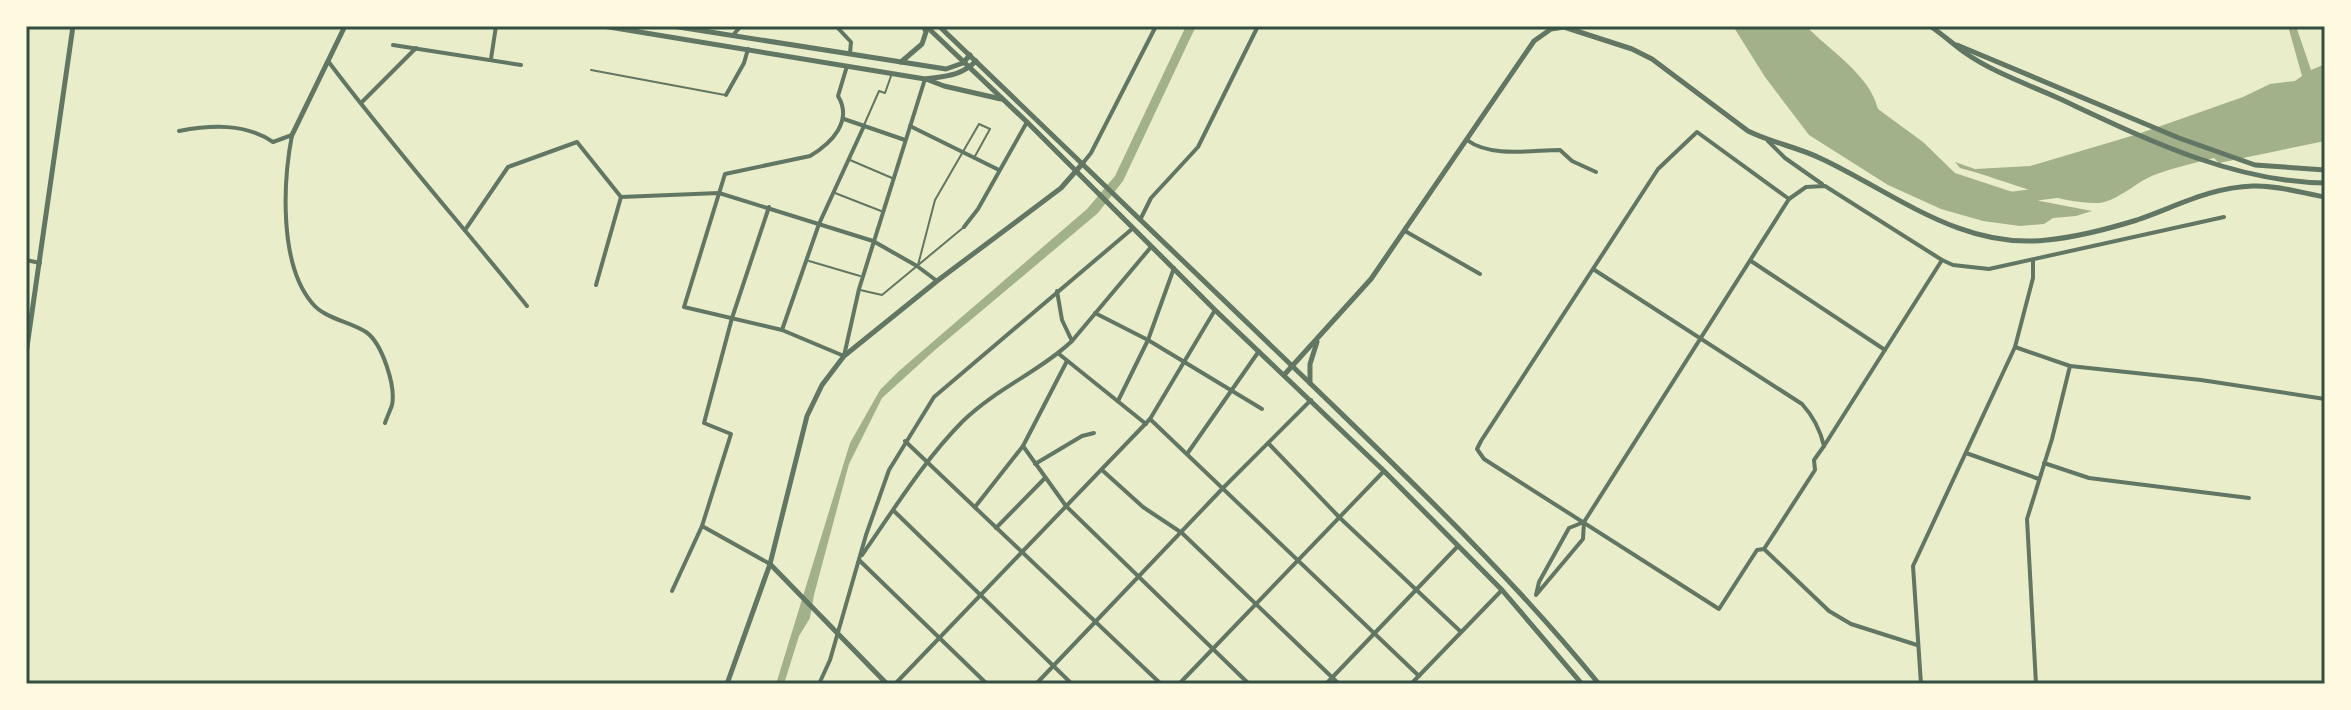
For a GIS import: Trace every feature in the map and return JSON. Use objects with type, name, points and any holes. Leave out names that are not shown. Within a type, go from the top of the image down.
[{"type":"street","points":[[26,354],[73,26]]},
{"type":"street","points":[[345,26],[292,135],[286,163],[286,231],[300,284],[313,304],[340,322],[366,332],[380,347],[393,403],[385,423]]},
{"type":"street","points":[[491,60],[496,26]]},
{"type":"street","points":[[603,26],[848,64],[925,79],[1002,99]]},
{"type":"street","points":[[672,26],[946,69],[976,61]]},
{"type":"street","points":[[733,35],[741,26]]},
{"type":"street","points":[[836,26],[851,42],[838,96],[844,107],[844,119],[820,150],[810,156],[725,174],[684,307],[782,330],[844,356]]},
{"type":"street","points":[[900,63],[922,44],[926,32],[924,26]]},
{"type":"street","points":[[924,26],[1027,122],[1132,229],[1384,471],[1502,590],[1582,684]]},
{"type":"street","points":[[939,26],[1392,463],[1530,602],[1599,684]]},
{"type":"street","points":[[727,684],[770,564],[807,416],[822,385],[844,356],[1061,188],[1085,166],[1156,26]]},
{"type":"street","points":[[1141,218],[1151,198],[1198,147],[1258,26]]},
{"type":"street","points":[[1930,26],[1964,52],[2008,75],[2154,140],[2229,168],[2303,183],[2325,183]]},
{"type":"street","points":[[1284,375],[1371,279],[1534,41],[1551,29],[1564,27],[1632,49],[1652,59],[1748,131],[1768,141],[1806,151],[1931,218],[2009,240],[2045,241],[2088,233],[2138,220],[2203,194],[2250,186],[2325,197]]},
{"type":"street","points":[[726,95],[744,63],[749,38]]},
{"type":"street","points":[[393,45],[521,65]]},
{"type":"street","points":[[1956,45],[2179,138],[2255,165],[2325,170]]},
{"type":"street","points":[[360,104],[416,48]]},
{"type":"street","points":[[925,79],[954,76],[966,65],[970,55]]},
{"type":"street","points":[[328,61],[414,173],[527,306]]},
{"type":"street","points":[[844,356],[862,277],[925,79]]},
{"type":"street","points":[[844,119],[905,140]]},
{"type":"street","points":[[964,227],[978,209],[1027,122]]},
{"type":"street","points":[[179,131],[211,126],[259,132],[273,142],[292,135]]},
{"type":"street","points":[[782,330],[819,224],[864,126]]},
{"type":"street","points":[[910,126],[999,170]]},
{"type":"street","points":[[1789,199],[1697,132],[1658,169],[1477,449],[1484,459],[1719,609],[1757,550],[1764,549],[1815,470],[1814,460],[1942,260]]},
{"type":"street","points":[[1467,140],[1490,150],[1560,150],[1572,161],[1596,172]]},
{"type":"street","points":[[1768,141],[1785,158],[1825,186],[1953,265],[1989,269],[2224,217]]},
{"type":"street","points":[[465,230],[508,167],[577,142],[621,197]]},
{"type":"street","points":[[1521,613],[1583,539],[1584,522],[1789,199],[1806,187],[1825,186]]},
{"type":"street","points":[[621,197],[719,193],[873,241],[937,281]]},
{"type":"street","points":[[596,285],[621,197]]},
{"type":"street","points":[[672,591],[702,526],[731,434],[704,423],[732,318],[769,207]]},
{"type":"street","points":[[819,684],[830,660],[834,631],[889,470],[934,397],[1132,229]]},
{"type":"street","points":[[1405,231],[1480,274]]},
{"type":"street","points":[[859,560],[929,462],[962,422],[999,390],[1059,354],[1151,247]]},
{"type":"street","points":[[26,260],[40,263]]},
{"type":"street","points":[[1921,684],[1913,566],[2015,347],[2033,278],[2033,260]]},
{"type":"street","points":[[1750,261],[1885,350]]},
{"type":"street","points":[[1118,401],[1148,340],[1174,268]]},
{"type":"street","points":[[1593,269],[1802,404],[1813,416],[1824,446]]},
{"type":"street","points":[[1057,291],[1062,320],[1072,341]]},
{"type":"street","points":[[895,684],[1148,421],[1215,310]]},
{"type":"street","points":[[1095,313],[1185,361],[1262,409]]},
{"type":"street","points":[[1310,384],[1310,364],[1319,337]]},
{"type":"street","points":[[2015,347],[2070,366],[2201,380],[2325,399]]},
{"type":"street","points":[[1187,454],[1259,351]]},
{"type":"street","points":[[1059,354],[1187,454],[1419,676]]},
{"type":"street","points":[[975,507],[1023,446],[1067,361]]},
{"type":"street","points":[[2036,684],[2027,519],[2070,366]]},
{"type":"street","points":[[1036,684],[1311,400]]},
{"type":"street","points":[[1035,464],[1082,436],[1094,433]]},
{"type":"street","points":[[905,441],[1161,684]]},
{"type":"street","points":[[1269,444],[1340,518],[1460,631]]},
{"type":"street","points":[[1023,446],[1066,506],[1249,684]]},
{"type":"street","points":[[1965,453],[2039,479]]},
{"type":"street","points":[[1179,684],[1392,463]]},
{"type":"street","points":[[2044,463],[2089,478],[2249,498]]},
{"type":"street","points":[[1102,470],[1143,507],[1182,533],[1339,684]]},
{"type":"street","points":[[996,528],[1045,478]]},
{"type":"street","points":[[894,511],[1072,684]]},
{"type":"street","points":[[1536,595],[1539,582],[1569,528],[1584,522]]},
{"type":"street","points":[[702,526],[770,564],[887,684]]},
{"type":"street","points":[[1326,684],[1458,546]]},
{"type":"street","points":[[1764,549],[1829,611],[1851,624],[1917,645]]},
{"type":"street","points":[[859,560],[987,684]]},
{"type":"street","points":[[1411,684],[1502,590]]},
{"type":"lane","points":[[591,70],[726,95]]},
{"type":"lane","points":[[864,126],[879,91],[885,93],[892,73]]},
{"type":"lane","points":[[917,266],[935,200],[979,124],[990,129],[974,158]]},
{"type":"lane","points":[[849,160],[893,179]]},
{"type":"lane","points":[[834,193],[883,211]]},
{"type":"lane","points":[[859,289],[882,295],[964,227]]},
{"type":"lane","points":[[808,261],[862,277]]},
{"type":"shaded area","points":[[1186,26],[1196,26],[1123,181],[1098,213],[882,398],[849,464],[810,618],[799,636],[784,684],[776,684],[850,443],[880,390],[1087,209],[1115,176]]},
{"type":"shaded area","points":[[1733,26],[1806,26],[1858,74],[1874,97],[1878,109],[1923,142],[1955,173],[2040,201],[2092,211],[2053,218],[2044,224],[2020,226],[1983,221],[1941,209],[1888,185],[1809,135],[1765,77]]},
{"type":"shaded area","points":[[2288,26],[2296,26],[2311,70],[2325,64],[2325,141],[2219,163],[2214,158],[2184,166],[2154,175],[2113,199],[2099,203],[2048,195],[1960,168],[1955,162],[1975,169],[2030,166],[2138,134],[2243,97],[2270,84],[2295,81],[2302,76]]},
{"type":"waterway","points":[[2010,198],[2063,191]]}]
